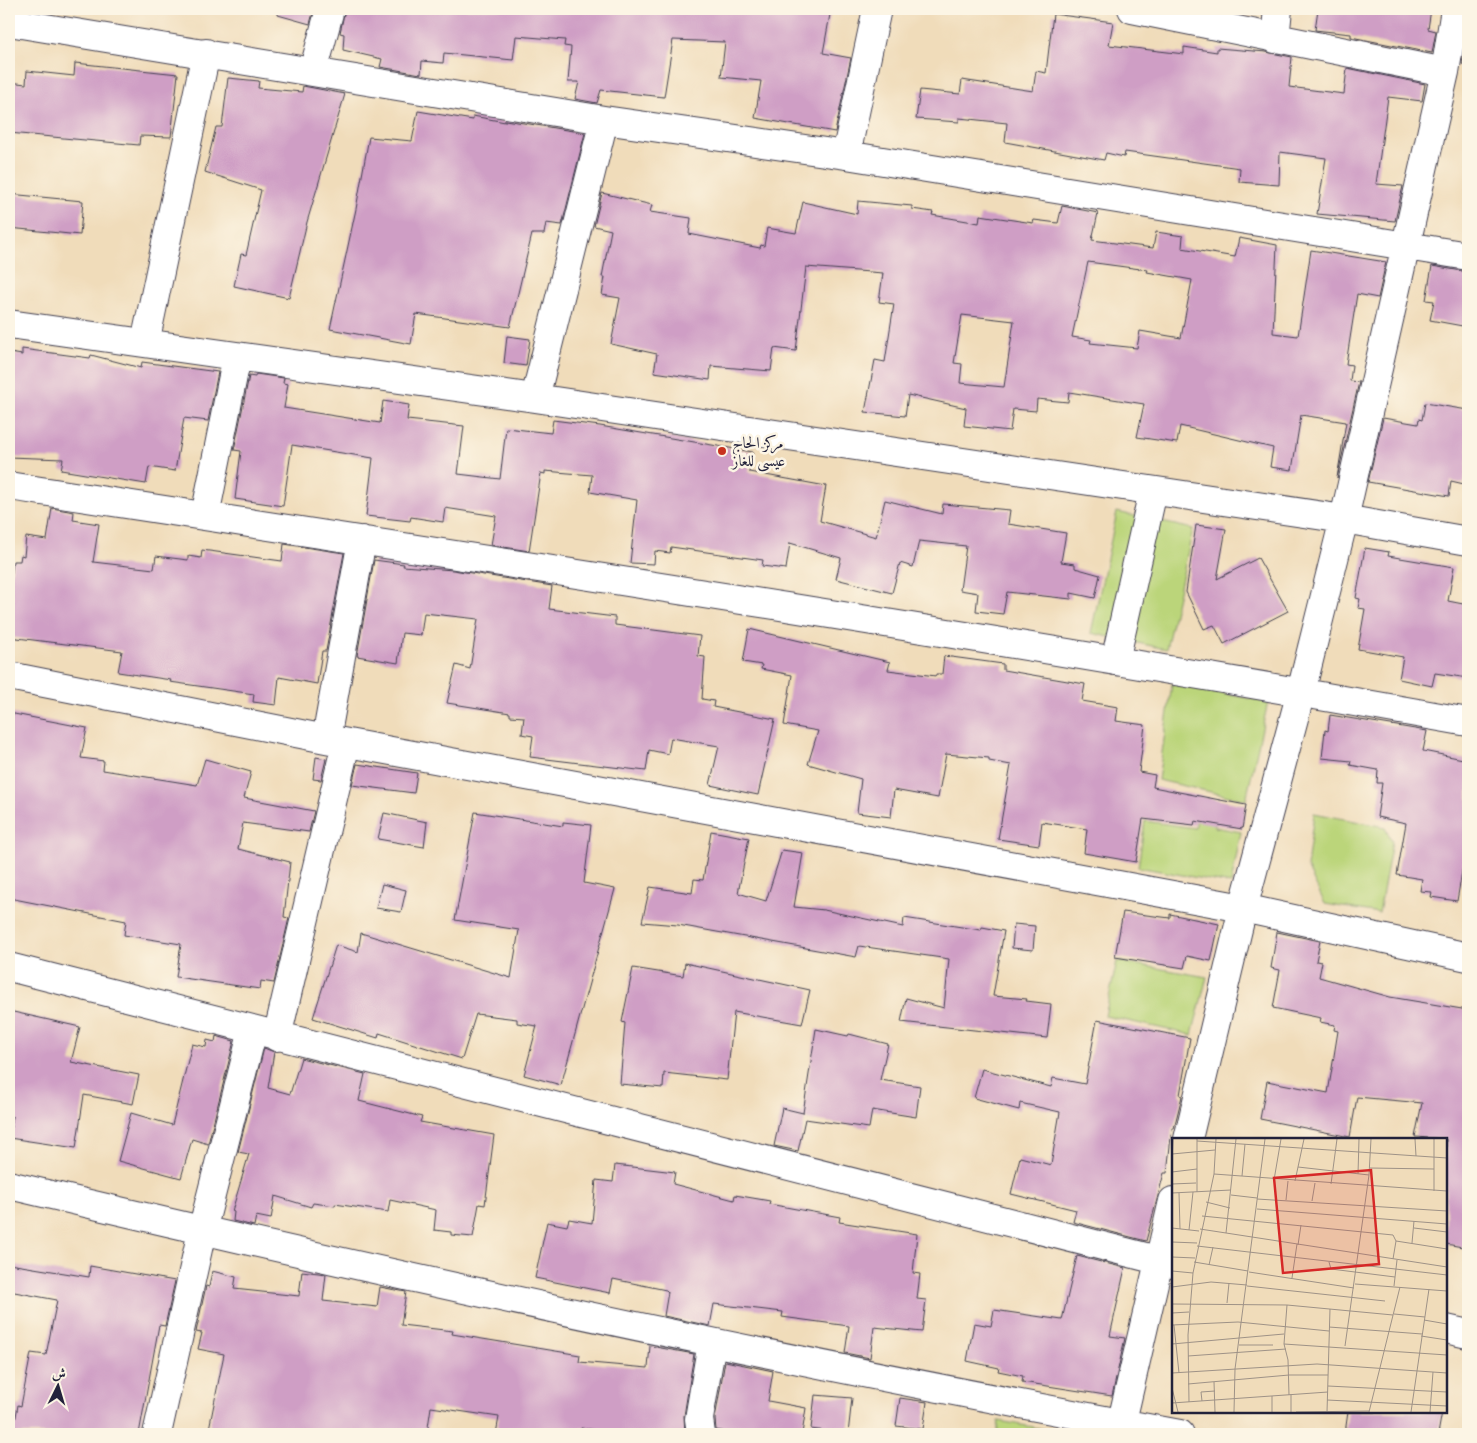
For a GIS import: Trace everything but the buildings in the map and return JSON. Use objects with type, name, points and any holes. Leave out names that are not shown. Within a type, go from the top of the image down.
[{"type":"street","points":[[313,72],[330,9]]},
{"type":"street","points":[[846,155],[877,9]]},
{"type":"street","points":[[1132,9],[1445,72]]},
{"type":"street","points":[[1275,39],[1278,9]]},
{"type":"street","points":[[1188,1138],[1243,908],[1301,692],[1344,519],[1445,72],[1455,9]]},
{"type":"street","points":[[9,22],[604,120],[846,155],[1468,256]]},
{"type":"street","points":[[145,344],[206,53]]},
{"type":"street","points":[[535,398],[604,120]]},
{"type":"street","points":[[9,324],[535,398],[1344,519],[1468,542]]},
{"type":"street","points":[[205,516],[237,356]]},
{"type":"street","points":[[9,486],[362,540],[1115,661],[1468,722]]},
{"type":"street","points":[[1115,661],[1154,491]]},
{"type":"street","points":[[157,1434],[202,1231],[265,1033],[336,741],[362,540]]},
{"type":"street","points":[[9,676],[336,741],[1243,908],[1468,957]]},
{"type":"street","points":[[9,967],[1166,1262]]},
{"type":"street","points":[[9,1185],[202,1231],[1120,1429],[1180,1434]]},
{"type":"street","points":[[1120,1429],[1166,1262],[1172,1210]]},
{"type":"street","points":[[1447,1329],[1468,1334]]},
{"type":"street","points":[[701,1434],[699,1419],[712,1342]]},
{"type":"green space","points":[[1117,512],[1193,529],[1166,649],[1091,633]]},
{"type":"green space","points":[[1172,684],[1268,702],[1246,800],[1158,780]]},
{"type":"green space","points":[[1314,813],[1385,827],[1392,842],[1379,913],[1325,904],[1307,867]]},
{"type":"green space","points":[[1197,819],[1215,822],[1215,827],[1241,832],[1231,884],[1138,867],[1145,821],[1195,828]]},
{"type":"green space","points":[[1117,961],[1207,977],[1192,1035],[1105,1016]]},
{"type":"green space","points":[[999,1421],[1072,1434],[997,1434]]},
{"type":"place","name":"مركز الحاج عيسى للغاز","points":[[722,451]]}]
